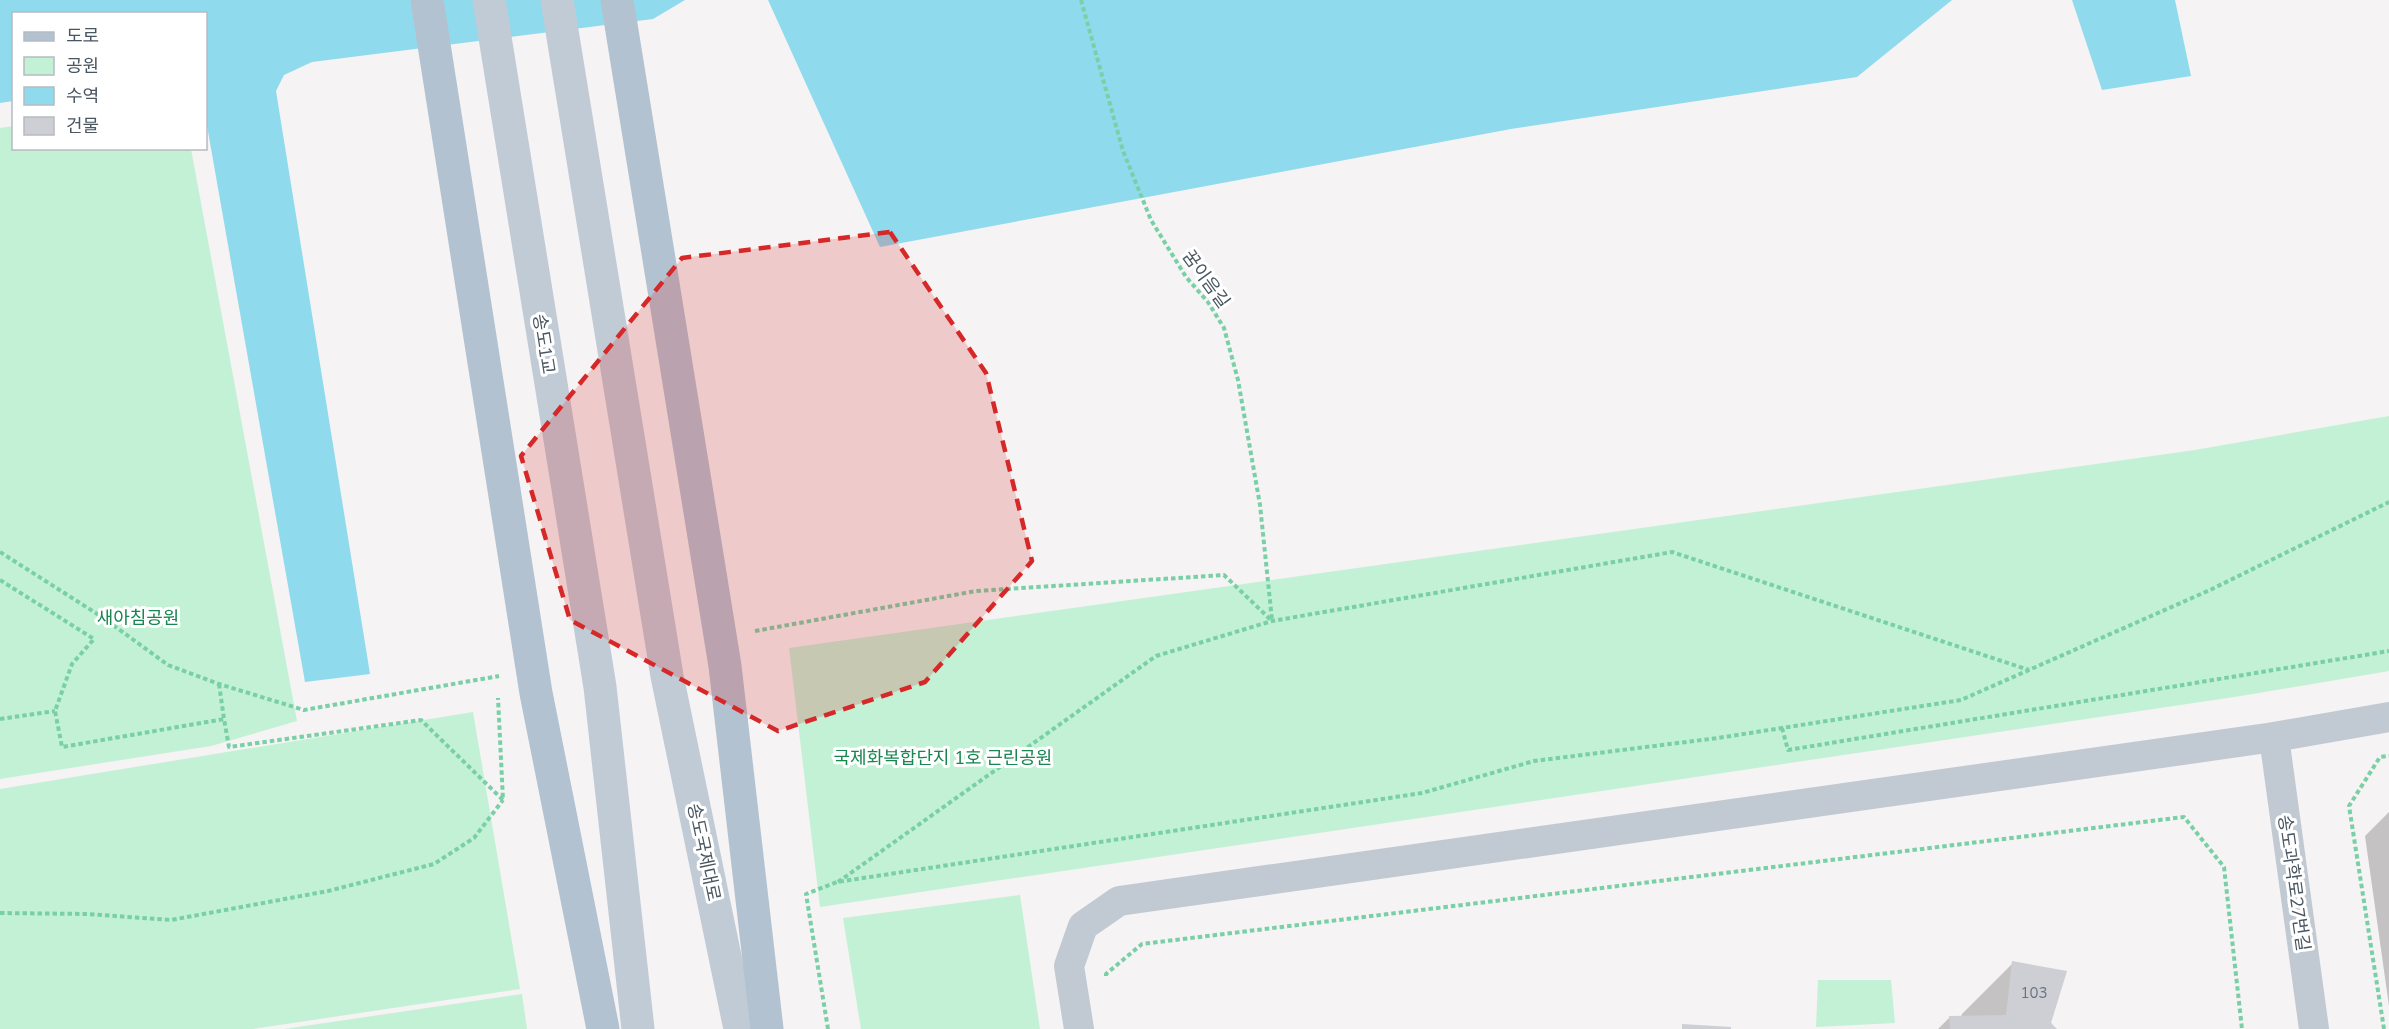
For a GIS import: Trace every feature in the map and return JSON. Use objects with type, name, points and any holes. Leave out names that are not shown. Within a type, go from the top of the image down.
[{"type":"main road","points":[[427,0],[536,693],[603,1029]]},
{"type":"main road","name":"송도1교","points":[[489,0],[600,687],[638,1029]]},
{"type":"main road","name":"송도국제대로","points":[[557,0],[667,676],[740,1029]]},
{"type":"main road","points":[[617,0],[725,666],[767,1029]]},
{"type":"street","points":[[1079,1029],[1069,966],[1083,926],[1119,901],[2274,737],[2389,717]]},
{"type":"street","name":"송도과학로27번길","points":[[2274,737],[2314,1029]]},
{"type":"path","name":"꿈이음길","points":[[1081,0],[1123,151],[1151,220],[1186,277],[1208,302],[1224,328],[1238,380],[1260,505],[1272,621]]},
{"type":"path","points":[[828,1029],[806,894],[837,882],[1422,793],[1534,761],[1718,738],[1961,700],[2210,590],[2389,502]]},
{"type":"path","points":[[0,552],[102,616],[168,664],[219,684],[229,747],[421,720],[503,800]]},
{"type":"path","points":[[837,882],[1156,656],[1272,621],[1671,552],[2029,670]]},
{"type":"path","points":[[833,617],[976,591],[1224,575],[1272,621]]},
{"type":"path","points":[[0,580],[94,639],[72,664],[55,711],[62,747],[224,719]]},
{"type":"path","points":[[1782,728],[1788,750],[2389,651]]},
{"type":"path","points":[[0,914],[87,914],[171,920],[328,891],[434,864],[474,838],[503,800],[498,698]]},
{"type":"path","points":[[0,719],[55,711]]},
{"type":"path","points":[[2384,1029],[2349,806],[2380,757],[2389,756]]},
{"type":"path","points":[[1106,974],[1142,944],[2184,818],[2224,867],[2242,1029]]},
{"type":"highlighted area","points":[[890,232],[986,373],[1032,561],[925,682],[778,731],[570,620],[521,456],[682,258]]},
{"type":"green space","name":"새아침공원","points":[[12,126],[12,150],[191,150],[297,721],[211,746],[0,779],[0,128]]},
{"type":"green space","name":"국제화복합단지 1호 근린공원","points":[[2389,416],[2389,671],[2241,696],[820,907],[789,648],[2195,450]]},
{"type":"green space","points":[[473,712],[520,989],[253,1029],[0,1029],[0,789]]},
{"type":"green space","points":[[1020,895],[1040,1029],[861,1029],[843,918]]},
{"type":"green space","points":[[1818,980],[1891,980],[1895,1023],[1816,1027]]},
{"type":"green space","points":[[522,994],[527,1029],[284,1029]]},
{"type":"water","points":[[0,0],[685,0],[653,19],[312,62],[284,75],[276,91],[370,674],[305,682],[207,126],[207,12],[12,12],[12,101],[0,103]]},
{"type":"water","points":[[768,0],[1952,0],[1857,77],[1511,129],[880,247]]},
{"type":"water","points":[[2072,0],[2175,0],[2191,76],[2102,90]]},
{"type":"building","points":[[2012,961],[2067,971],[2051,1023],[2057,1029],[1950,1029],[1949,1016],[2006,1015]]},
{"type":"building","points":[[1682,1024],[1731,1027],[1731,1029],[1682,1029]]}]
